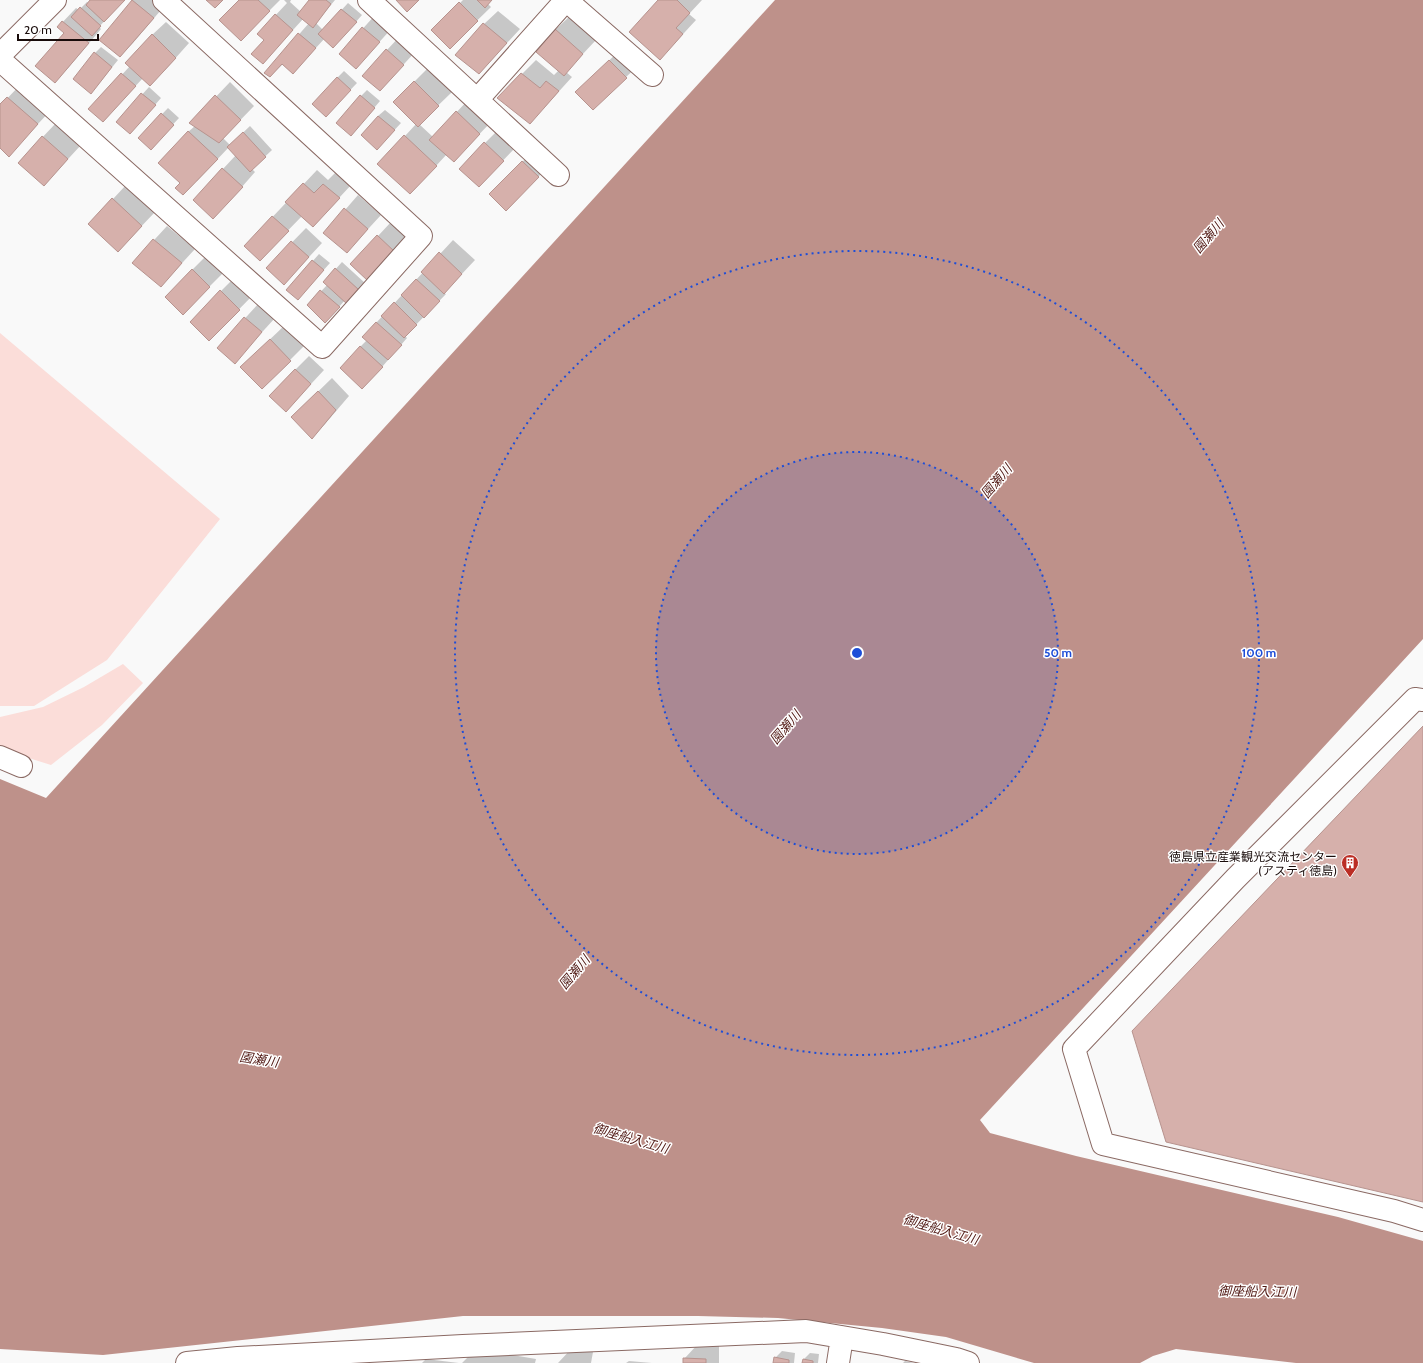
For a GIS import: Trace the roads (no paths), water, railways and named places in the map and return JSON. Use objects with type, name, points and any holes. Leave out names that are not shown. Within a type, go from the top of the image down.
[{"type":"street","points":[[0,55],[55,0]]},
{"type":"street","points":[[0,60],[322,348],[421,236],[164,0]]},
{"type":"street","points":[[369,0],[558,175]]},
{"type":"street","points":[[477,100],[566,0],[652,75]]},
{"type":"street","points":[[1423,700],[1415,699],[1235,879],[1074,1049],[1103,1144],[1394,1211],[1423,1220]]},
{"type":"street","points":[[0,757],[21,766]]},
{"type":"street","points":[[187,1363],[387,1357],[463,1346],[535,1354],[806,1331],[883,1344],[956,1359],[968,1363]]},
{"type":"street","points":[[838,1363],[842,1337]]},
{"type":"water","points":[[775,0],[1423,0],[1423,639],[980,1120],[990,1133],[1076,1156],[1338,1217],[1423,1241],[1423,1363],[1296,1363],[1176,1349],[1153,1356],[1140,1363],[1034,1363],[946,1337],[882,1328],[778,1318],[698,1316],[463,1316],[103,1355],[0,1349],[0,779],[46,798]]},
{"type":"place","name":"徳島県立産業観光交流センター (アスティ徳島)","points":[[1350,878]]},
{"type":"water label","name":"園瀬川","points":[[1208,236]]},
{"type":"water label","name":"園瀬川","points":[[996,481]]},
{"type":"water label","name":"園瀬川","points":[[785,727]]},
{"type":"water label","name":"園瀬川","points":[[574,972]]},
{"type":"water label","name":"園瀬川","points":[[259,1059]]},
{"type":"water label","name":"御座船入江川","points":[[631,1138]]},
{"type":"water label","name":"御座船入江川","points":[[941,1229]]},
{"type":"water label","name":"御座船入江川","points":[[1257,1291]]}]
